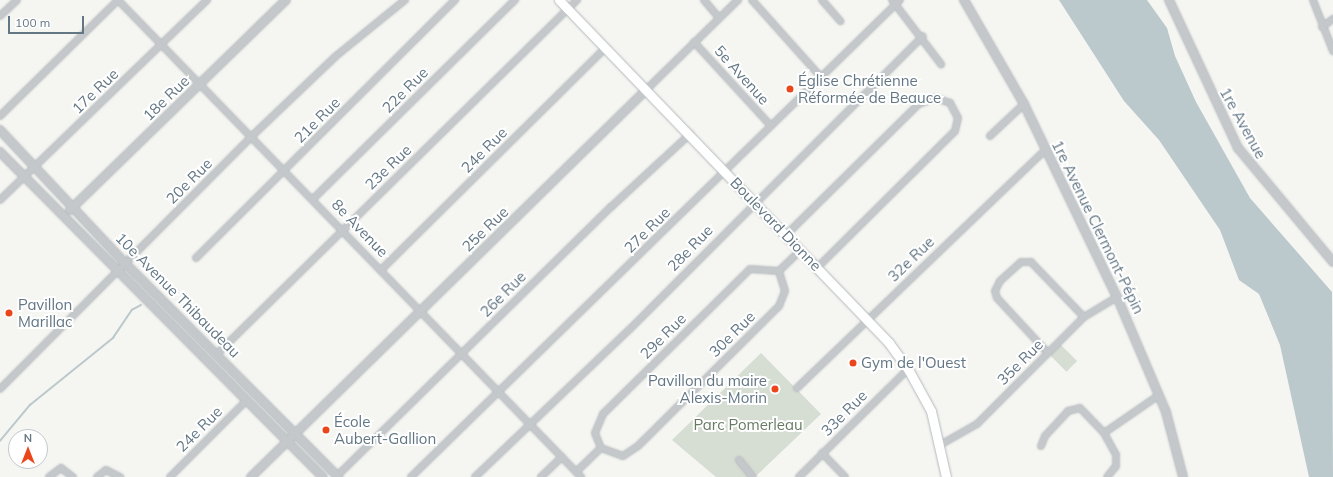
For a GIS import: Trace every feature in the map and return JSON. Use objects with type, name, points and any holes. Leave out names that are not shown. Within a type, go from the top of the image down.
[{"type":"main road","name":"Boulevard Dionne","points":[[559,0],[818,267],[908,369],[931,411],[940,444],[946,477]]},
{"type":"street","points":[[0,16],[17,0]]},
{"type":"street","points":[[0,116],[118,0]]},
{"type":"street","name":"8e Avenue","points":[[118,0],[202,83],[579,475]]},
{"type":"street","name":"17e Rue","points":[[0,200],[35,168],[207,0]]},
{"type":"street","name":"18e Rue","points":[[65,215],[286,0]]},
{"type":"street","name":"20e Rue","points":[[0,389],[252,136],[336,56],[405,0]]},
{"type":"street","name":"21e Rue","points":[[196,258],[455,0]]},
{"type":"street","name":"22e Rue","points":[[313,199],[515,0]]},
{"type":"street","name":"23e Rue","points":[[218,354],[577,0]]},
{"type":"street","points":[[704,0],[719,18]]},
{"type":"street","name":"25e Rue","points":[[251,477],[289,442],[738,0]]},
{"type":"street","points":[[752,0],[820,76]]},
{"type":"street","points":[[822,0],[840,22]]},
{"type":"street","name":"1re Avenue Clermont-Pépin","points":[[964,0],[1024,104],[1117,297],[1159,395],[1183,477]]},
{"type":"street","name":"1re Avenue","points":[[1169,0],[1238,148],[1333,262]]},
{"type":"street","points":[[1313,0],[1322,27],[1333,51]]},
{"type":"street","points":[[896,1],[923,36],[941,64]]},
{"type":"street","name":"27e Rue","points":[[411,477],[498,391],[670,228],[724,169],[896,1]]},
{"type":"street","points":[[1322,27],[1333,19]]},
{"type":"street","name":"28e Rue","points":[[475,477],[630,329],[754,201],[923,36]]},
{"type":"street","name":"5e Avenue","points":[[694,42],[770,125]]},
{"type":"street","name":"24e Rue","points":[[381,270],[605,48]]},
{"type":"street","points":[[786,235],[919,104],[935,98],[950,103],[958,118],[955,131],[818,267]]},
{"type":"street","points":[[990,136],[1024,104]]},
{"type":"street","name":"10e Avenue Thibaudeau","points":[[0,130],[125,264],[218,354],[338,476]]},
{"type":"street","name":"26e Rue","points":[[338,476],[462,353],[690,134]]},
{"type":"street","name":"32e Rue","points":[[797,388],[866,320],[1045,150]]},
{"type":"street","name":"10e Avenue Thibaudeau","points":[[0,152],[65,215],[118,272],[323,477]]},
{"type":"street","points":[[779,271],[801,250]]},
{"type":"street","points":[[1048,353],[995,294],[1000,281],[1021,262],[1028,261],[1084,317]]},
{"type":"street","name":"29e Rue","points":[[601,448],[595,432],[603,414],[750,269],[779,271]]},
{"type":"street","name":"30e Rue","points":[[601,448],[623,456],[655,429],[779,306],[785,292],[779,271]]},
{"type":"street","name":"35e Rue","points":[[940,444],[977,424],[1084,317],[1117,297]]},
{"type":"street","name":"33e Rue","points":[[799,477],[908,369]]},
{"type":"street","points":[[1104,433],[1159,395]]},
{"type":"street","name":"24e Rue","points":[[170,477],[247,400]]},
{"type":"street","points":[[1041,446],[1049,431],[1075,408],[1084,411],[1104,433],[1117,461],[1106,477]]},
{"type":"street","points":[[579,475],[601,448]]},
{"type":"street","points":[[822,454],[845,477]]},
{"type":"street","points":[[541,477],[562,457]]},
{"type":"street","points":[[739,460],[753,477]]},
{"type":"street","points":[[49,477],[61,468],[73,477]]},
{"type":"street","points":[[97,477],[112,470],[120,477]]},
{"type":"green space","points":[[1058,342],[1077,361],[1066,372],[1047,353]]},
{"type":"green space","name":"Parc Pomerleau","points":[[761,353],[821,414],[755,477],[716,477],[672,440]]},
{"type":"shaded area","points":[[1059,0],[1147,0],[1167,28],[1175,56],[1196,102],[1250,198],[1332,292],[1333,477],[1309,477],[1280,345],[1259,294],[1239,280],[1220,230],[1159,140],[1124,101]]},
{"type":"waterway","points":[[0,441],[30,405],[113,338],[132,310],[141,305]]},
{"type":"place","name":"Église Chrétienne Réformée de Beauce","points":[[790,89]]},
{"type":"place","name":"Pavillon Marillac","points":[[9,313]]},
{"type":"place","name":"Gym de l'Ouest","points":[[853,363]]},
{"type":"place","name":"Pavillon du maire Alexis-Morin","points":[[775,389]]},
{"type":"place","name":"École Aubert-Gallion","points":[[326,430]]}]
